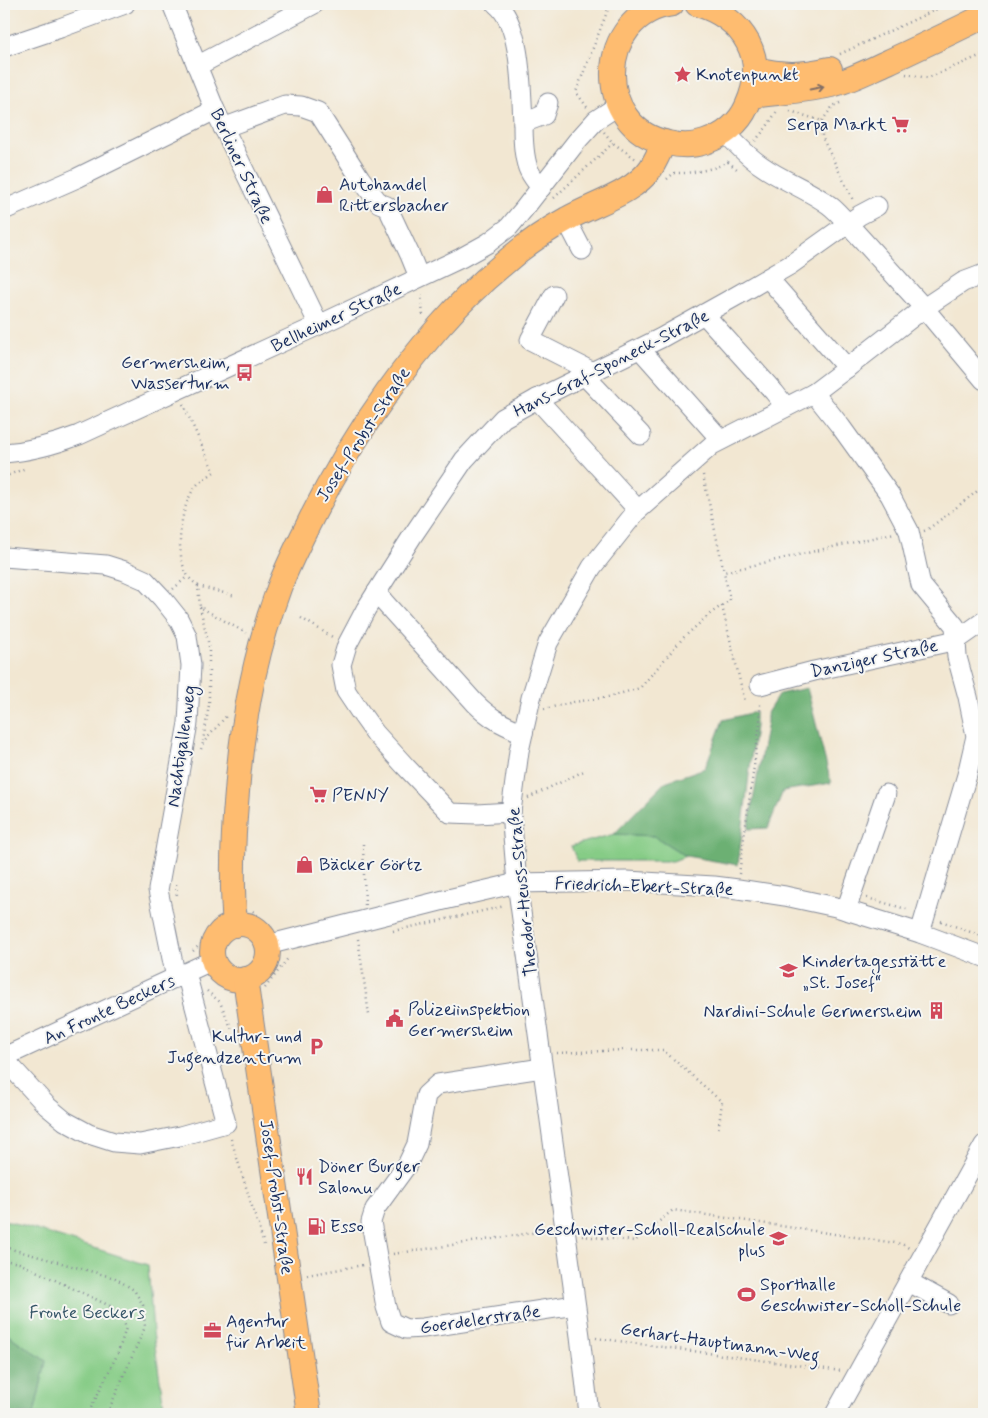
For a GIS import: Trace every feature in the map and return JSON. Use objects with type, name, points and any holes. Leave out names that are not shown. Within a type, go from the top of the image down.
[{"type":"main road","points":[[668,4],[643,15],[625,33],[613,62],[612,81],[619,105],[625,115],[638,128],[652,138],[676,145],[695,144],[714,139],[725,132],[745,110],[752,96],[755,83],[752,54],[746,39],[726,16],[712,8],[697,4]]},
{"type":"main road","points":[[755,69],[783,74],[796,74],[834,68],[984,5]]},
{"type":"main road","points":[[752,96],[795,92],[853,78],[946,36],[984,16]]},
{"type":"main road","name":"Josef-Probst-Straße","points":[[234,917],[234,825],[240,758],[250,690],[267,624],[279,588],[290,561],[328,486],[374,412],[423,344],[451,312],[499,267],[541,235],[566,219],[627,190],[638,182],[652,166],[664,142]]},
{"type":"main road","points":[[234,917],[258,931],[264,938],[270,936],[265,963],[246,989],[237,979],[229,978],[217,968],[213,960],[214,942],[234,917]]},
{"type":"main road","name":"Josef-Probst-Straße","points":[[246,989],[309,1414]]},
{"type":"street","points":[[4,48],[125,4]]},
{"type":"street","name":"Berliner Straße","points":[[172,4],[215,110],[319,325]]},
{"type":"street","points":[[197,66],[314,4]]},
{"type":"street","points":[[496,4],[502,9],[513,28],[520,69],[526,162],[532,177],[541,188]]},
{"type":"street","points":[[523,123],[544,115],[548,103]]},
{"type":"street","points":[[224,128],[285,104],[301,106],[318,112],[360,178],[379,203],[387,206],[420,286]]},
{"type":"street","name":"Bellheimer Straße","points":[[4,453],[22,452],[50,446],[79,435],[319,325],[420,286],[488,243],[508,227],[596,120],[619,105]]},
{"type":"street","points":[[4,210],[77,178],[215,110]]},
{"type":"street","points":[[725,132],[743,151],[777,177],[854,219],[984,380]]},
{"type":"street","name":"Hans-Graf-Sponeck-Straße","points":[[511,809],[477,814],[450,813],[376,733],[346,691],[342,665],[347,645],[366,609],[464,460],[503,418],[537,399],[640,349],[768,278],[790,265],[854,219],[878,206]]},
{"type":"street","points":[[566,219],[582,250]]},
{"type":"street","name":"Theodor-Heuss-Straße","points":[[589,1414],[580,1336],[517,882],[511,809],[523,732],[548,643],[592,567],[638,510],[699,456],[721,440],[814,393],[924,308],[963,282],[984,274]]},
{"type":"street","points":[[768,278],[847,368]]},
{"type":"street","points":[[554,295],[530,340],[589,374],[641,434]]},
{"type":"street","points":[[704,314],[786,407]]},
{"type":"street","points":[[640,349],[721,440]]},
{"type":"street","points":[[814,393],[890,494],[909,531],[921,585],[955,626],[957,657],[976,695],[976,736],[967,775],[922,924]]},
{"type":"street","points":[[537,399],[638,510]]},
{"type":"street","name":"Nachtigallenweg","points":[[4,557],[106,565],[126,571],[145,580],[162,598],[178,618],[187,636],[190,665],[188,723],[158,890],[178,971]]},
{"type":"street","points":[[376,593],[487,715],[499,723],[523,732]]},
{"type":"street","name":"Danziger Straße","points":[[760,685],[814,671],[957,640],[984,621]]},
{"type":"street","points":[[849,902],[886,794]]},
{"type":"street","name":"Friedrich-Ebert-Straße","points":[[270,936],[444,900],[517,882],[627,881],[714,886],[785,896],[849,902],[922,924],[984,956]]},
{"type":"street","name":"An Fronte Beckers","points":[[4,1058],[178,971],[213,960]]},
{"type":"street","points":[[4,1058],[46,1106],[65,1121],[89,1134],[114,1142],[140,1144],[180,1136],[226,1122],[178,971]]},
{"type":"street","name":"Goerdelerstraße","points":[[541,1061],[438,1084],[426,1095],[417,1144],[407,1165],[375,1210],[371,1222],[386,1307],[391,1322],[406,1330],[575,1305]]},
{"type":"street","points":[[835,1414],[984,1145]]},
{"type":"street","points":[[909,1282],[949,1304]]},
{"type":"path","points":[[833,57],[948,4]]},
{"type":"path","points":[[899,73],[928,78],[984,54]]},
{"type":"path","points":[[841,102],[833,106],[822,121],[822,137],[854,219]]},
{"type":"path","points":[[788,110],[822,121]]},
{"type":"path","points":[[728,162],[743,173]]},
{"type":"path","points":[[420,286],[424,322]]},
{"type":"path","points":[[181,399],[214,472],[197,485],[188,500],[182,521],[180,542],[182,560],[188,576],[198,586],[235,596]]},
{"type":"path","points":[[528,712],[608,697],[640,688],[683,638],[711,613],[730,600],[699,456]]},
{"type":"path","points":[[724,572],[899,532],[927,530],[984,486]]},
{"type":"path","points":[[198,586],[200,607],[251,636]]},
{"type":"path","points":[[722,606],[745,702]]},
{"type":"path","points":[[301,618],[347,645]]},
{"type":"path","points":[[738,889],[760,723],[760,685]]},
{"type":"path","points":[[511,809],[586,770]]},
{"type":"path","points":[[363,844],[365,909]]},
{"type":"path","points":[[849,902],[922,924],[984,937]]},
{"type":"path","points":[[390,932],[520,903]]},
{"type":"path","points":[[178,971],[182,960],[204,941],[215,920],[234,917],[252,910],[266,924],[270,936]]},
{"type":"path","points":[[350,941],[366,938]]},
{"type":"path","points":[[358,939],[369,1015]]},
{"type":"path","points":[[246,989],[258,998],[290,955]]},
{"type":"path","points":[[541,1061],[624,1050],[664,1050],[722,1102],[718,1132]]},
{"type":"path","points":[[226,1122],[266,1251]]},
{"type":"path","points":[[289,1278],[368,1265],[378,1256],[565,1231],[635,1241],[673,1210],[902,1244],[923,1256]]},
{"type":"path","points":[[4,1247],[115,1278],[134,1290],[143,1305],[146,1326],[107,1414]]},
{"type":"path","points":[[4,1260],[19,1263],[110,1306],[123,1319],[126,1328],[121,1346],[88,1414]]},
{"type":"path","name":"Gerhart-Hauptmann-Weg","points":[[580,1336],[857,1373]]},
{"type":"green space","points":[[807,688],[831,783],[783,791],[768,828],[748,829],[767,713],[779,694]]},
{"type":"green space","points":[[755,712],[755,726],[738,865],[686,856],[654,836],[614,834],[665,782],[705,768],[723,720]]},
{"type":"green space","points":[[614,834],[654,836],[686,856],[673,861],[577,861],[571,846]]},
{"type":"green space","name":"Fronte Beckers","points":[[4,1220],[148,1265],[153,1332],[165,1414],[34,1414],[46,1361],[4,1332]]},
{"type":"green space","points":[[4,1332],[46,1361],[34,1414],[4,1414]]},
{"type":"place","name":"Knotenpunkt","points":[[682,74]]},
{"type":"place","name":"Serpa Markt","points":[[901,124]]},
{"type":"place","name":"Autohandel Rittersbacher","points":[[325,194]]},
{"type":"place","name":"Germersheim, Wasserturm","points":[[244,372]]},
{"type":"place","name":"PENNY","points":[[318,795]]},
{"type":"place","name":"Bäcker Görtz","points":[[305,864]]},
{"type":"place","name":"Kindertagesstätte „St. Josef“","points":[[788,971]]},
{"type":"place","name":"Nardini-Schule Germersheim","points":[[936,1011]]},
{"type":"place","name":"Polizeiinspektion Germersheim","points":[[394,1019]]},
{"type":"place","name":"Kultur- und Jugendzentrum","points":[[316,1046]]},
{"type":"place","name":"Döner Burger Salonu","points":[[304,1176]]},
{"type":"place","name":"Esso","points":[[316,1226]]},
{"type":"place","name":"Geschwister-Scholl-Realschule plus","points":[[779,1239]]},
{"type":"place","name":"Sporthalle Geschwister-Scholl-Schule","points":[[746,1294]]},
{"type":"place","name":"Agentur für Arbeit","points":[[212,1331]]}]
